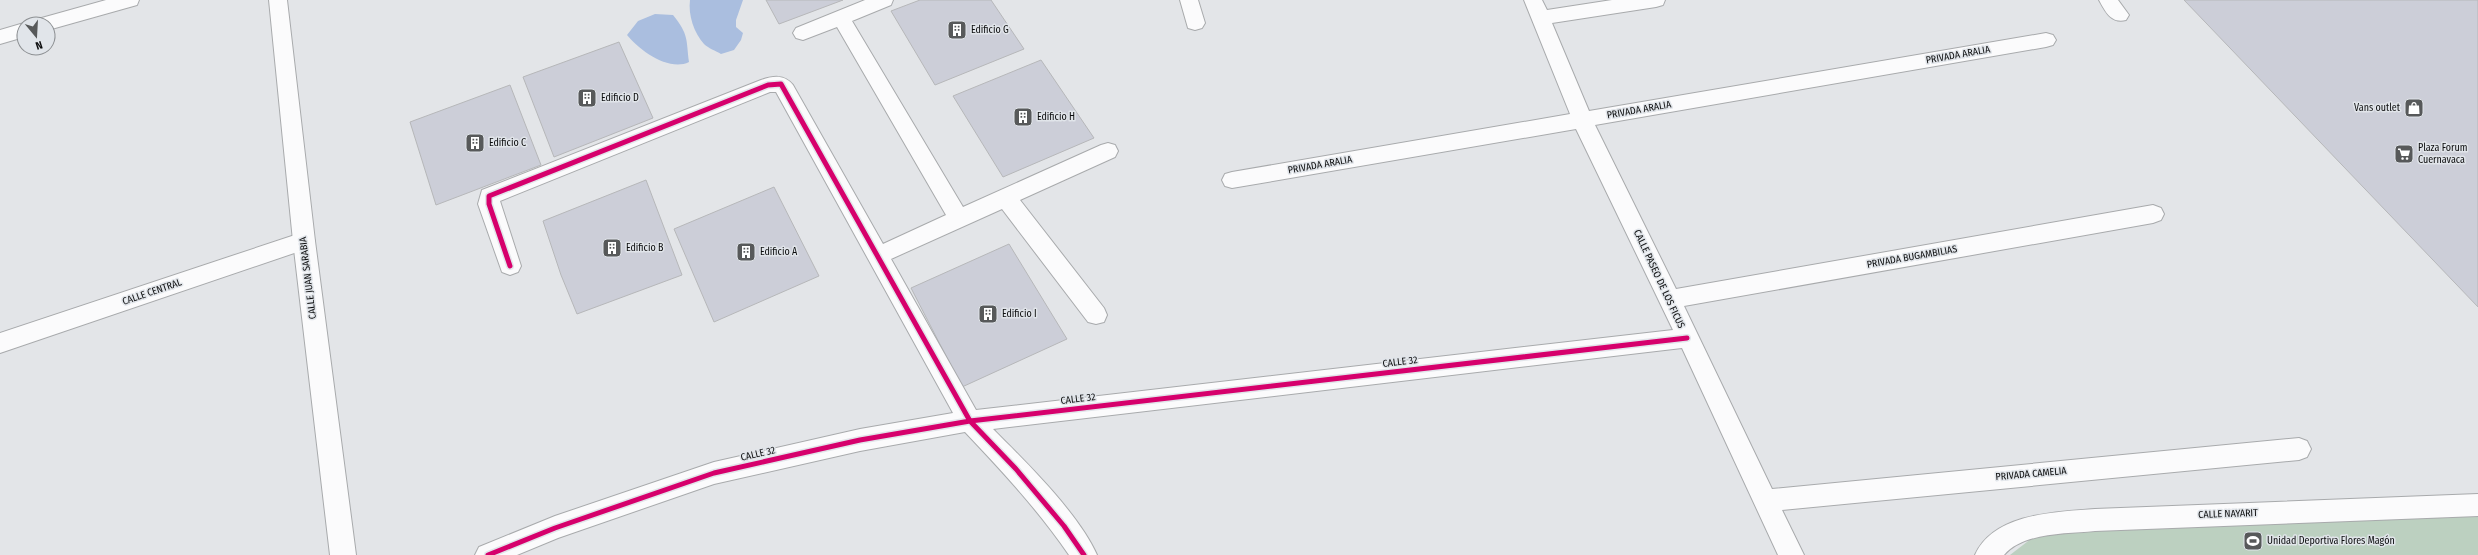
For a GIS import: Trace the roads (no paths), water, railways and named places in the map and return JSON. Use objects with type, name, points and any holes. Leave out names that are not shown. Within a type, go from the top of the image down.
[{"type":"street","points":[[56,21],[130,0]]},
{"type":"street","name":"CALLE JUAN SARABIA","points":[[278,0],[304,241],[343,555]]},
{"type":"street","points":[[803,33],[884,0]]},
{"type":"street","points":[[1189,0],[1195,23]]},
{"type":"street","points":[[1537,9],[1656,0]]},
{"type":"street","points":[[2108,0],[2119,15]]},
{"type":"street","name":"CALLE PASEO DE LOS FICUS","points":[[1537,9],[1582,120],[1670,299],[1790,555]]},
{"type":"street","points":[[841,18],[959,219]]},
{"type":"street","points":[[0,36],[16,32]]},
{"type":"street","name":"PRIVADA ARALIA","points":[[1232,180],[2046,40]]},
{"type":"street","points":[[510,266],[489,204],[489,196],[768,85],[781,84],[786,90],[970,421],[1016,469],[1064,526],[1084,555]]},
{"type":"street","points":[[877,256],[1108,151]]},
{"type":"street","points":[[1005,197],[1096,315]]},
{"type":"street","name":"PRIVADA BUGAMBILIAS","points":[[1670,299],[2153,214]]},
{"type":"street","name":"CALLE CENTRAL","points":[[0,343],[304,241]]},
{"type":"street","name":"CALLE 32","points":[[488,555],[555,528],[714,473],[860,440],[970,421],[1687,338]]},
{"type":"street","name":"PRIVADA CAMELIA","points":[[1764,501],[2299,449]]},
{"type":"street","name":"CALLE NAYARIT","points":[[1988,555],[2002,539],[2040,525],[2074,522],[2478,505]]},
{"type":"water","points":[[690,0],[743,0],[736,20],[736,27],[743,33],[741,40],[734,50],[721,54],[700,40],[692,24]]},
{"type":"water","points":[[655,14],[673,15],[678,22],[686,37],[689,62],[673,64],[664,62],[647,53],[627,35],[638,21]]},
{"type":"place","name":"Edificio G","points":[[957,30]]},
{"type":"place","name":"Edificio D","points":[[587,98]]},
{"type":"place","name":"Vans outlet","points":[[2414,108]]},
{"type":"place","name":"Edificio H","points":[[1023,117]]},
{"type":"place","name":"Edificio C","points":[[475,143]]},
{"type":"place","name":"Plaza Forum Cuernavaca","points":[[2404,154]]},
{"type":"place","name":"Edificio B","points":[[612,248]]},
{"type":"place","name":"Edificio A","points":[[746,252]]},
{"type":"place","name":"Edificio I","points":[[988,314]]},
{"type":"place","name":"Unidad Deportiva Flores Magón","points":[[2253,541]]}]
